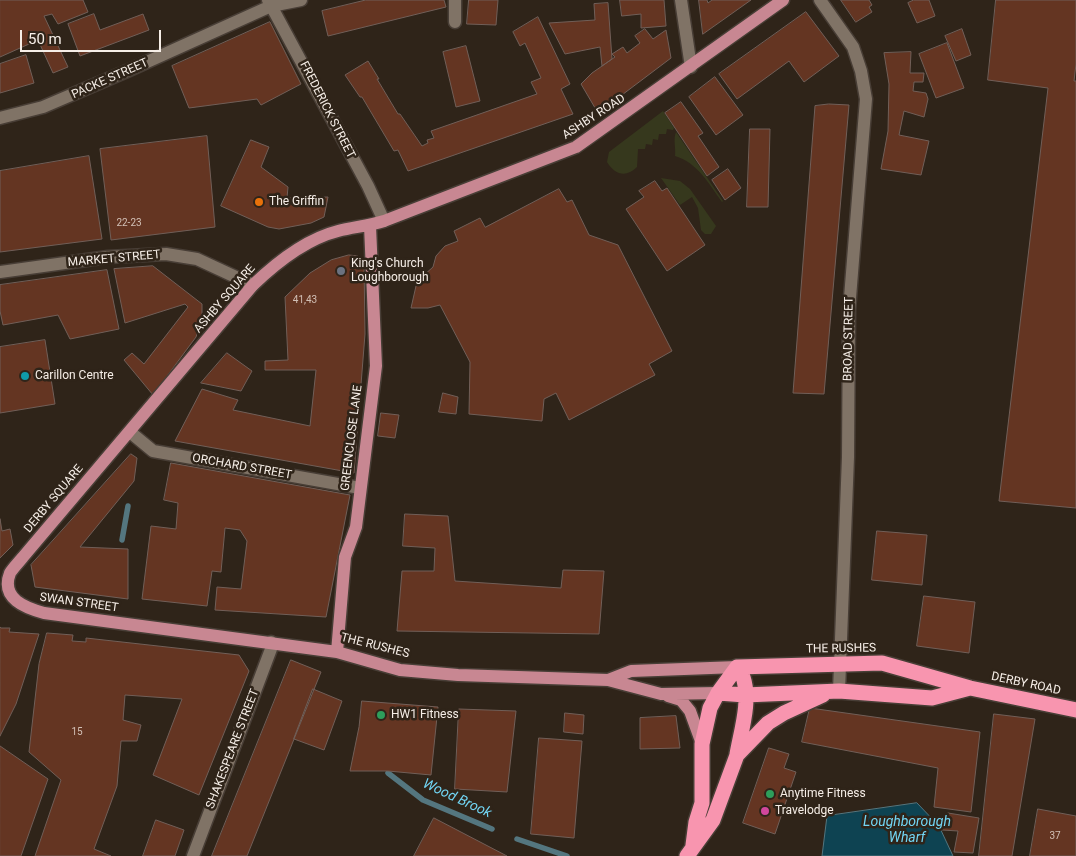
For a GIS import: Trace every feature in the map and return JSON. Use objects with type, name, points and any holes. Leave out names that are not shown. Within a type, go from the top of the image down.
[{"type":"highway","name":"THE RUSHES","points":[[737,667],[882,663],[970,688]]},
{"type":"highway","points":[[737,667],[743,677],[746,695],[745,714],[737,755],[713,820],[688,854],[702,804],[702,744],[710,708],[718,693],[737,667]]},
{"type":"highway","points":[[718,693],[746,695],[839,691],[932,698],[970,688]]},
{"type":"highway","name":"DERBY ROAD","points":[[970,688],[1076,710]]},
{"type":"highway","points":[[737,755],[768,723],[784,713],[824,694],[839,691]]},
{"type":"main road","name":"ASHBY ROAD","points":[[370,226],[576,147],[783,0]]},
{"type":"main road","name":"ASHBY SQUARE","points":[[130,432],[253,285],[269,270],[292,252],[337,231],[370,226]]},
{"type":"main road","name":"GREENCLOSE LANE","points":[[337,652],[345,557],[356,527],[376,366],[370,226]]},
{"type":"main road","name":"DERBY SQUARE","points":[[4,593],[10,574],[23,557],[130,432]]},
{"type":"main road","name":"SWAN STREET","points":[[4,593],[27,609],[136,625]]},
{"type":"main road","name":"THE RUSHES","points":[[136,625],[337,652],[400,670],[458,675],[608,680],[661,694],[718,693]]},
{"type":"main road","name":"THE RUSHES","points":[[608,680],[631,671],[737,667]]},
{"type":"main road","points":[[661,694],[681,700],[690,711],[702,744]]},
{"type":"street","name":"PACKE STREET","points":[[0,118],[43,107],[68,97],[270,3],[301,0]]},
{"type":"street","points":[[455,0],[455,22]]},
{"type":"street","points":[[681,0],[691,67]]},
{"type":"street","name":"BROAD STREET","points":[[820,0],[853,47],[861,71],[866,99],[849,310],[848,457],[839,691]]},
{"type":"street","name":"FREDERICK STREET","points":[[270,3],[368,186],[384,221]]},
{"type":"street","name":"MARKET STREET","points":[[0,272],[108,257],[166,254],[197,259],[253,285]]},
{"type":"street","name":"ORCHARD STREET","points":[[130,432],[153,451],[360,488]]},
{"type":"street","name":"SHAKESPEARE STREET","points":[[193,856],[271,649],[271,642]]},
{"type":"green space","points":[[663,111],[674,128],[673,130],[667,129],[666,134],[659,134],[658,140],[653,139],[652,145],[646,144],[645,149],[638,149],[637,167],[629,173],[621,174],[614,170],[607,162],[609,152]]},
{"type":"green space","points":[[676,132],[722,202],[697,169],[675,156]]},
{"type":"green space","points":[[661,178],[680,181],[690,189],[716,226],[711,234],[705,234],[701,230],[698,208],[692,197],[680,205]]},
{"type":"water","name":"Loughborough Wharf","points":[[917,803],[939,826],[953,856],[822,856],[827,816]]},
{"type":"building","points":[[0,0],[83,0],[88,12],[58,24],[52,14],[44,16],[68,67],[53,73],[38,40],[0,57]]},
{"type":"building","points":[[366,0],[444,0],[446,7],[328,36],[322,11]]},
{"type":"building","points":[[469,0],[498,0],[496,25],[467,24]]},
{"type":"building","points":[[620,0],[664,0],[666,26],[641,28],[641,14],[622,16]]},
{"type":"building","points":[[699,0],[707,0],[708,3],[712,0],[751,0],[703,34]]},
{"type":"building","points":[[841,0],[869,0],[872,5],[869,7],[872,12],[856,22]]},
{"type":"building","points":[[914,0],[929,0],[935,16],[917,23],[908,3]]},
{"type":"building","points":[[996,0],[1076,0],[1076,64],[1074,81],[1076,81],[1076,508],[999,501],[1048,88],[988,80]]},
{"type":"building","points":[[608,3],[612,59],[602,66],[600,47],[565,54],[549,23],[595,20],[594,4]]},
{"type":"building","points":[[806,12],[839,56],[804,82],[789,61],[737,99],[719,74]]},
{"type":"building","points":[[94,14],[100,30],[143,14],[149,30],[80,56],[68,24]]},
{"type":"building","points":[[538,17],[570,84],[561,89],[573,114],[408,171],[398,150],[394,151],[362,97],[360,97],[345,75],[368,61],[398,114],[400,114],[422,146],[428,143],[427,140],[434,138],[431,131],[537,94],[531,82],[541,78],[525,43],[520,46],[513,32]]},
{"type":"building","points":[[270,22],[301,84],[261,105],[257,99],[189,108],[172,66]]},
{"type":"building","points":[[645,29],[653,39],[666,30],[671,58],[598,113],[581,84],[592,73],[615,57],[612,54],[623,47],[627,53],[640,43],[635,36]]},
{"type":"building","points":[[962,29],[971,55],[956,61],[945,36]]},
{"type":"building","points":[[947,43],[964,88],[936,98],[919,54]]},
{"type":"building","points":[[466,46],[480,101],[456,107],[443,52]]},
{"type":"building","points":[[911,52],[910,73],[924,73],[923,82],[914,82],[913,91],[926,93],[928,99],[924,117],[904,111],[899,135],[929,141],[921,175],[881,169],[888,131],[889,84],[884,53]]},
{"type":"building","points":[[26,55],[34,83],[0,93],[0,64]]},
{"type":"building","points":[[715,77],[743,115],[716,135],[689,97]]},
{"type":"building","points":[[681,102],[703,133],[698,136],[719,167],[707,176],[665,113]]},
{"type":"building","points":[[829,104],[849,105],[824,394],[793,393],[815,106]]},
{"type":"building","points":[[750,129],[770,129],[768,207],[747,207]]},
{"type":"building","points":[[207,136],[215,227],[111,240],[100,149]]},
{"type":"building","points":[[251,140],[269,147],[261,167],[288,187],[287,198],[328,197],[324,217],[311,223],[279,229],[268,227],[221,206]]},
{"type":"building","points":[[89,156],[102,239],[0,252],[0,171]]},
{"type":"building","points":[[728,169],[741,188],[725,200],[712,180]]},
{"type":"building","points":[[655,181],[662,191],[667,188],[705,245],[667,271],[626,209],[644,197],[639,191]]},
{"type":"building","points":[[559,189],[567,202],[572,200],[589,235],[618,245],[672,351],[649,364],[655,375],[569,420],[556,393],[544,399],[542,421],[469,414],[470,362],[440,305],[428,308],[411,308],[416,286],[433,267],[436,256],[445,246],[458,241],[454,231],[480,218],[485,227]]},
{"type":"building","points":[[349,255],[358,256],[364,262],[365,334],[354,473],[175,441],[202,389],[238,400],[233,410],[310,426],[316,370],[265,370],[265,361],[288,360],[285,297],[310,273],[331,260]]},
{"type":"building","points":[[153,266],[202,304],[202,319],[196,337],[153,395],[124,360],[132,353],[144,364],[188,307],[185,304],[125,323],[114,269]]},
{"type":"building","points":[[107,270],[119,329],[70,339],[58,315],[3,325],[0,311],[0,285]]},
{"type":"building","name":"Carillon Centre","points":[[45,340],[55,404],[0,413],[0,347]]},
{"type":"building","points":[[227,353],[252,371],[241,391],[201,383]]},
{"type":"building","points":[[443,393],[458,397],[456,414],[439,412]]},
{"type":"building","points":[[381,413],[399,415],[395,438],[378,436]]},
{"type":"building","points":[[131,454],[137,458],[134,481],[80,547],[128,549],[128,599],[35,587],[31,565]]},
{"type":"building","points":[[171,463],[350,495],[326,617],[215,610],[217,587],[241,589],[247,541],[240,530],[225,528],[221,572],[212,571],[207,606],[142,599],[151,526],[176,529],[178,503],[164,500]]},
{"type":"building","points":[[405,514],[448,516],[455,581],[561,588],[563,570],[604,571],[599,634],[397,631],[402,571],[434,571],[435,548],[403,546]]},
{"type":"building","points":[[0,519],[2,531],[10,529],[13,545],[0,558]]},
{"type":"building","points":[[877,531],[927,535],[922,585],[872,580]]},
{"type":"building","points":[[924,596],[975,602],[969,653],[917,646]]},
{"type":"building","points":[[0,627],[10,628],[9,632],[39,634],[16,704],[0,736]]},
{"type":"building","points":[[47,633],[73,635],[72,641],[86,642],[86,638],[239,655],[249,671],[199,795],[153,775],[182,699],[125,695],[123,720],[141,725],[137,741],[121,741],[117,786],[94,849],[111,856],[35,856],[61,780],[29,752],[39,664]]},
{"type":"building","points":[[291,660],[321,672],[247,856],[212,856]]},
{"type":"building","points":[[313,689],[342,701],[324,750],[294,739]]},
{"type":"building","points":[[362,701],[438,707],[431,775],[388,771],[350,771]]},
{"type":"building","points":[[810,708],[980,732],[971,812],[934,807],[938,768],[802,742]]},
{"type":"building","points":[[459,709],[516,711],[507,792],[455,789]]},
{"type":"building","points":[[565,713],[584,715],[583,734],[564,732]]},
{"type":"building","points":[[994,714],[1035,719],[1012,856],[979,856]]},
{"type":"building","points":[[676,716],[680,748],[640,749],[640,718]]},
{"type":"building","points":[[539,738],[582,741],[574,838],[531,834]]},
{"type":"building","points":[[0,746],[48,779],[21,856],[0,856]]},
{"type":"building","points":[[769,748],[789,754],[784,768],[796,772],[775,834],[743,823]]},
{"type":"building","points":[[1038,809],[1076,816],[1076,856],[1030,856]]},
{"type":"building","points":[[948,813],[979,818],[973,853],[954,852],[958,831],[942,830]]},
{"type":"building","points":[[434,818],[507,856],[414,856]]},
{"type":"building","points":[[156,820],[184,830],[175,856],[143,856]]},
{"type":"waterway","name":"Wood Brook","points":[[122,540],[128,506]]},
{"type":"waterway","name":"Wood Brook","points":[[388,773],[423,800],[492,829]]},
{"type":"waterway","name":"Wood Brook","points":[[517,839],[567,856]]},
{"type":"place","name":"The Griffin","points":[[259,202]]},
{"type":"place","name":"King's Church Loughborough","points":[[341,271]]},
{"type":"place","name":"Carillon Centre","points":[[25,376]]},
{"type":"place","name":"HW1 Fitness","points":[[381,715]]},
{"type":"place","name":"Anytime Fitness","points":[[770,794]]},
{"type":"place","name":"Travelodge","points":[[765,811]]}]
